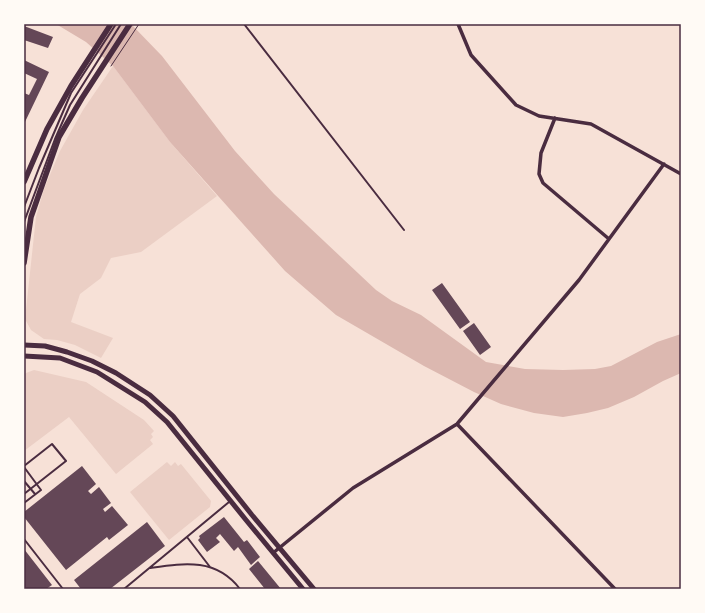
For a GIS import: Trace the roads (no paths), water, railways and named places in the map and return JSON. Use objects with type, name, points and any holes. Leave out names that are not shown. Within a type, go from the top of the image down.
[{"type":"main road","points":[[24,182],[47,130],[72,86],[96,52],[111,24]]},
{"type":"main road","points":[[24,263],[31,217],[59,138],[82,98],[130,24]]},
{"type":"main road","points":[[24,346],[45,346],[92,361],[116,373],[150,395],[173,416],[279,548],[314,589]]},
{"type":"main road","points":[[24,356],[60,358],[97,372],[145,402],[167,422],[303,589]]},
{"type":"street","points":[[458,24],[471,55],[516,105],[539,116],[591,124],[681,174]]},
{"type":"street","points":[[555,118],[541,153],[539,174],[543,183],[609,239]]},
{"type":"street","points":[[273,553],[353,488],[457,424],[579,280],[664,164]]},
{"type":"street","points":[[457,424],[615,589]]},
{"type":"lane","points":[[24,207],[71,94],[115,24]]},
{"type":"lane","points":[[24,222],[55,138],[70,105],[121,24]]},
{"type":"lane","points":[[244,24],[404,230]]},
{"type":"lane","points":[[24,494],[30,489],[37,484],[66,461],[52,444],[24,466],[37,484],[41,490],[24,503]]},
{"type":"lane","points":[[24,480],[35,494]]},
{"type":"lane","points":[[124,589],[230,501]]},
{"type":"lane","points":[[186,537],[211,568]]},
{"type":"lane","points":[[24,539],[63,589]]},
{"type":"lane","points":[[149,568],[195,564],[217,569],[240,589]]}]
